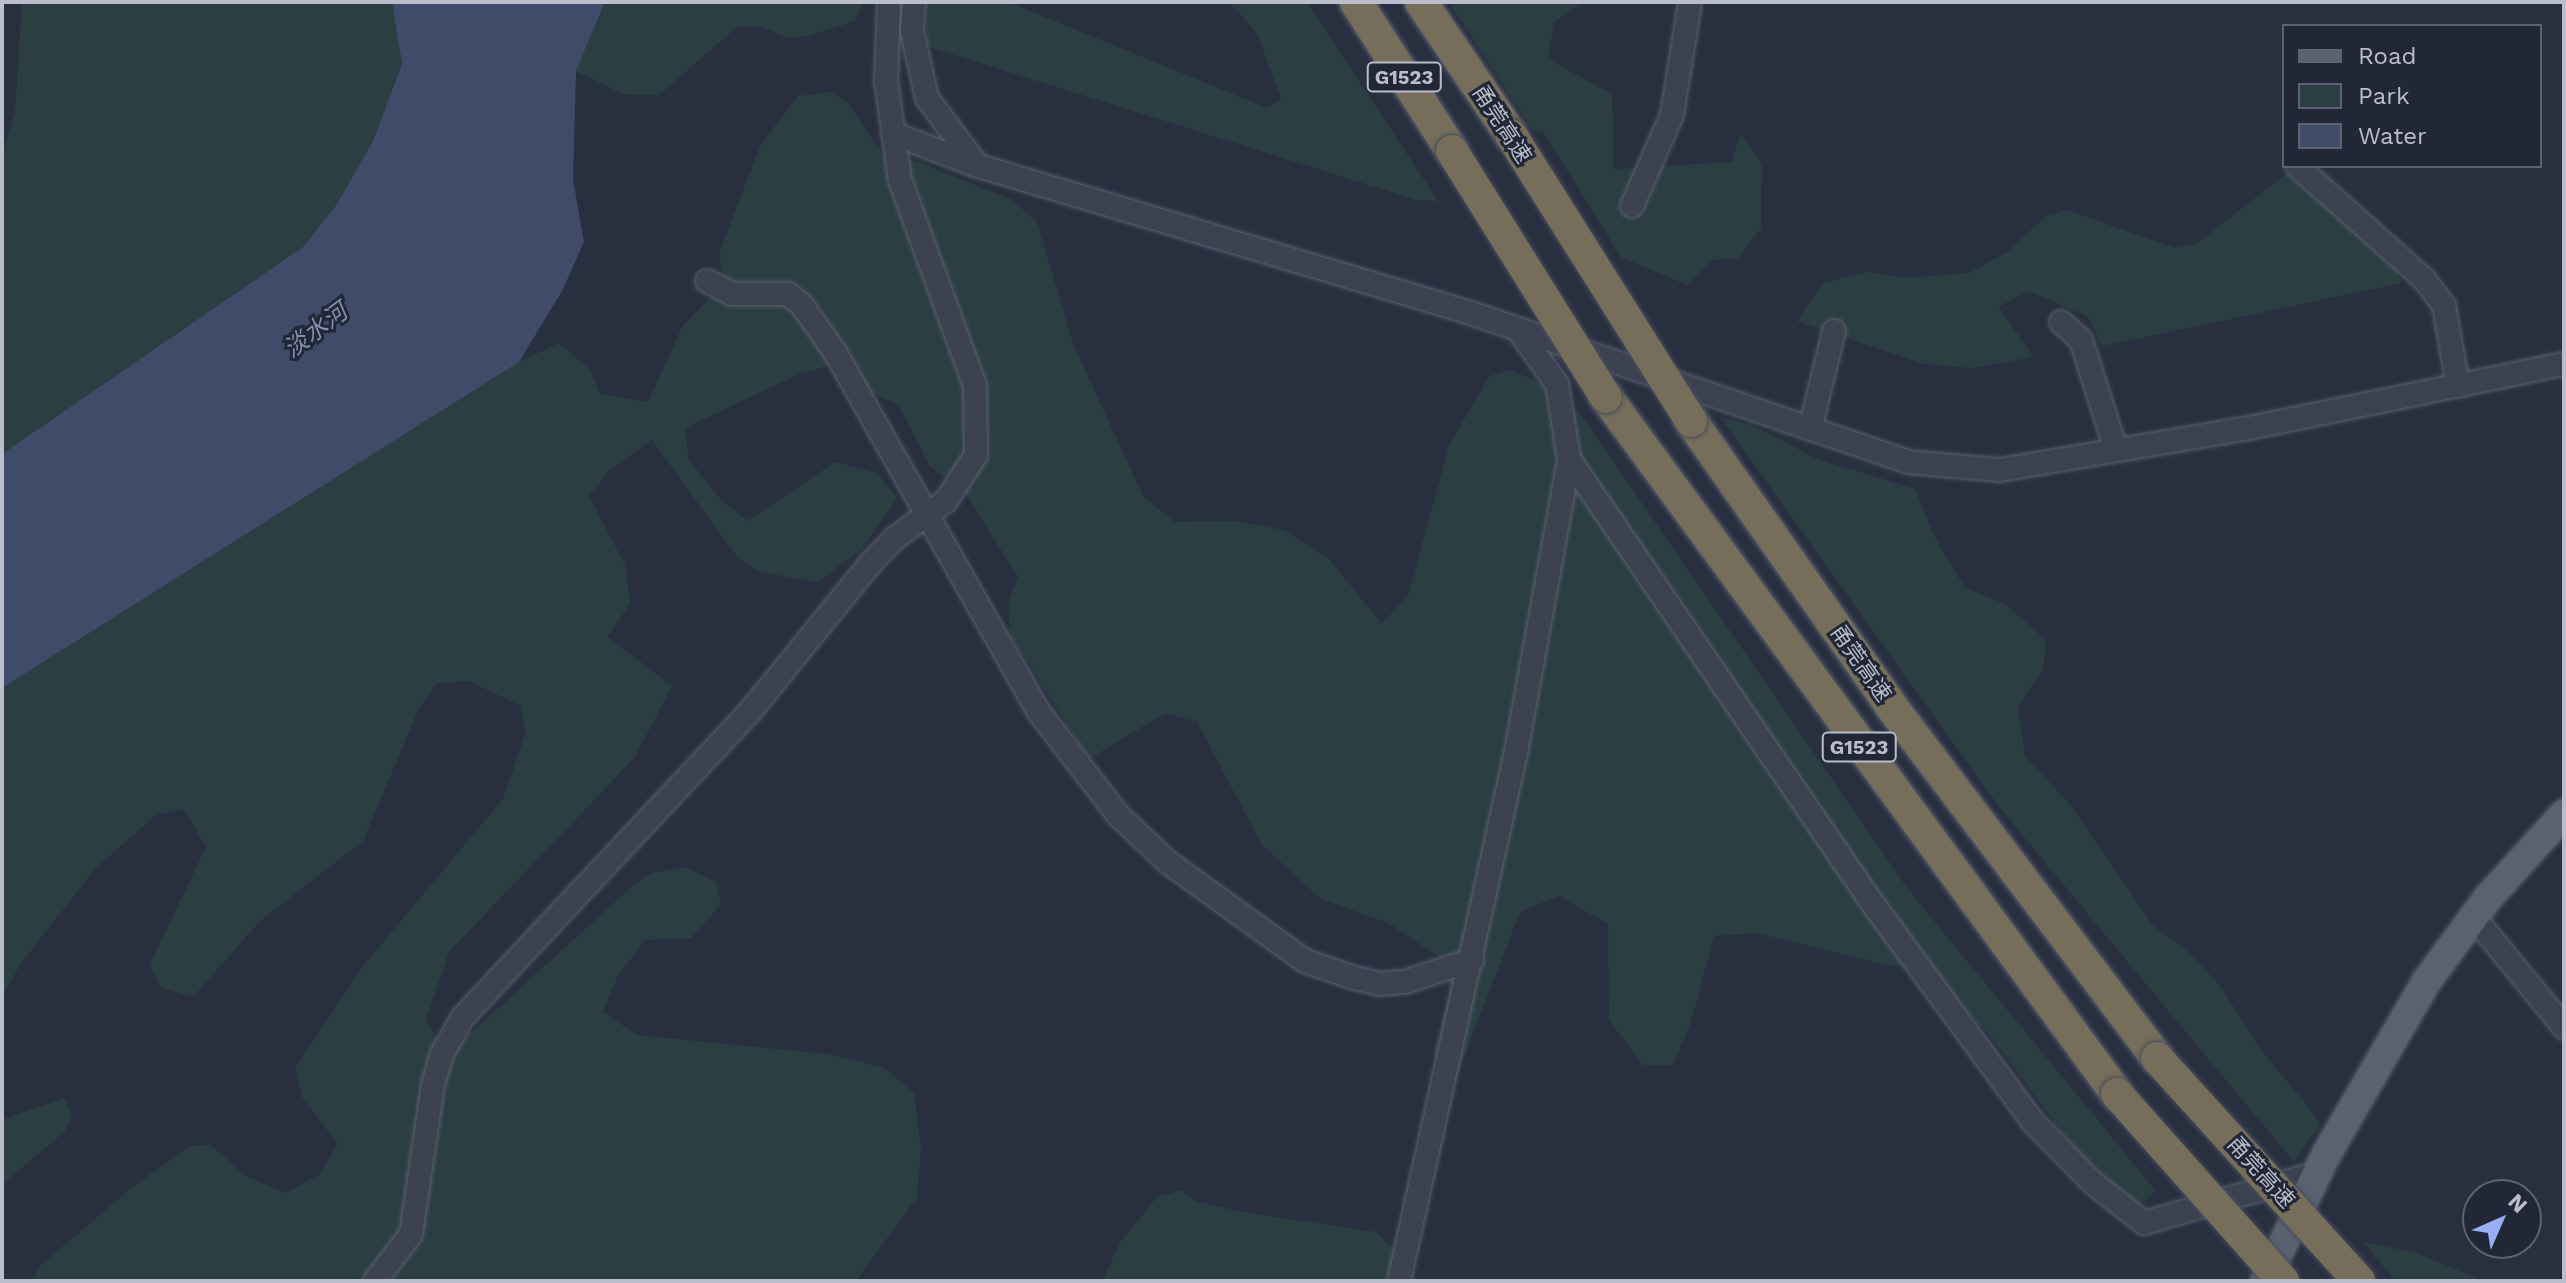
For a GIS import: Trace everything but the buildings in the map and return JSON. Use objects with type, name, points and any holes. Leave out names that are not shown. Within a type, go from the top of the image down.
[{"type":"highway","name":"G1523","points":[[1356,2],[1606,397],[2117,1094],[2283,1281]]},
{"type":"highway","name":"甬莞高速","points":[[1421,2],[1511,135],[1691,421],[1891,706],[2157,1058],[2359,1281]]},
{"type":"main road","points":[[2265,1281],[2317,1173],[2405,1016],[2473,916],[2564,814]]},
{"type":"street","points":[[375,1281],[411,1234],[433,1085],[442,1054],[463,1017],[753,708],[870,564],[964,477],[979,431],[975,386],[900,180],[897,135],[886,81],[889,2]]},
{"type":"street","points":[[914,2],[912,31],[927,98],[977,165]]},
{"type":"street","points":[[1632,206],[1672,115],[1690,2]]},
{"type":"street","points":[[897,135],[977,165],[1517,329],[1908,462],[2000,470],[2564,364]]},
{"type":"street","points":[[2299,168],[2424,279],[2444,306],[2458,386]]},
{"type":"street","points":[[707,281],[732,294],[788,294],[801,304],[835,352],[1038,711],[1119,816],[1169,863],[1305,961],[1354,978],[1380,984],[1405,982],[1472,960]]},
{"type":"street","points":[[2061,322],[2081,340],[2116,450]]},
{"type":"street","points":[[1399,1281],[1472,960],[1569,459],[1557,384],[1517,329]]},
{"type":"street","points":[[1810,429],[1834,331]]},
{"type":"street","points":[[1569,459],[1870,900],[2033,1122],[2093,1183],[2144,1223],[2317,1173]]},
{"type":"street","points":[[2473,916],[2564,1027]]},
{"type":"green space","points":[[22,2],[392,2],[402,64],[373,141],[337,204],[303,247],[2,454],[2,154],[15,113]]},
{"type":"green space","points":[[605,2],[863,3],[855,21],[808,36],[788,38],[762,27],[738,26],[659,95],[623,94],[576,71]]},
{"type":"green space","points":[[927,2],[1008,2],[1267,108],[1281,99],[1276,85],[1257,33],[1229,2],[1307,2],[1438,201],[1417,200],[926,46]]},
{"type":"green space","points":[[1449,2],[1583,2],[1554,22],[1548,59],[1612,94],[1614,169],[1732,162],[1740,133],[1762,164],[1761,228],[1738,258],[1712,260],[1687,285],[1621,257],[1543,131],[1534,132]]},
{"type":"green space","points":[[831,92],[848,103],[882,154],[916,161],[1012,200],[1037,222],[1074,346],[1143,496],[1174,522],[1234,521],[1284,530],[1329,559],[1382,624],[1408,595],[1450,443],[1490,376],[1510,370],[1550,386],[1584,419],[1907,888],[2156,1191],[2137,1208],[2078,1154],[1992,1038],[1922,964],[1891,966],[1758,933],[1714,936],[1691,1022],[1673,1065],[1643,1065],[1609,1020],[1608,924],[1559,896],[1520,912],[1451,1091],[1433,1053],[1449,992],[1445,961],[1390,924],[1321,899],[1262,845],[1197,722],[1165,713],[1089,759],[1011,636],[1008,605],[1018,577],[966,494],[930,466],[898,404],[862,390],[832,365],[801,373],[685,428],[689,460],[722,501],[748,521],[835,462],[877,473],[897,498],[863,548],[818,582],[760,572],[738,558],[652,440],[608,471],[589,496],[625,565],[630,603],[608,637],[672,686],[635,757],[449,952],[426,1019],[436,1037],[461,1042],[637,882],[652,873],[685,867],[716,882],[721,904],[691,938],[645,940],[617,977],[603,1012],[637,1035],[828,1054],[885,1068],[914,1093],[921,1150],[917,1197],[856,1281],[32,1281],[41,1265],[130,1189],[190,1146],[211,1145],[244,1175],[285,1193],[319,1175],[338,1144],[303,1099],[295,1068],[363,966],[503,799],[525,735],[521,706],[469,681],[437,683],[419,708],[363,841],[260,921],[193,997],[161,988],[150,964],[206,847],[184,809],[156,815],[96,868],[21,963],[2,997],[2,688],[519,362],[559,343],[590,370],[600,394],[648,402],[682,327],[712,296],[721,277],[720,251],[761,144],[798,96]]},
{"type":"green space","points":[[2286,174],[2391,260],[2402,283],[2102,346],[2088,317],[2029,291],[1998,307],[2034,357],[1971,368],[1924,364],[1797,321],[1823,283],[1868,272],[1905,278],[1969,273],[2009,251],[2046,216],[2067,210],[2175,248],[2196,244]]},
{"type":"green space","points":[[1720,417],[1754,426],[1817,459],[1915,489],[1935,538],[1965,588],[2005,604],[2046,640],[2043,670],[2018,706],[2025,756],[2072,807],[2154,927],[2186,949],[2221,987],[2261,1050],[2309,1108],[2320,1125],[2294,1162],[2000,808]]},
{"type":"green space","points":[[64,1098],[72,1115],[65,1131],[2,1185],[2,1120]]},
{"type":"green space","points":[[1182,1190],[1195,1201],[1248,1213],[1376,1232],[1395,1251],[1394,1281],[1102,1281],[1121,1241],[1157,1197]]},
{"type":"green space","points":[[2363,1242],[2414,1252],[2483,1281],[2396,1281]]},
{"type":"water","name":"淡水河","points":[[392,2],[605,2],[576,71],[573,179],[584,242],[562,291],[519,362],[2,688],[2,454],[303,247],[337,204],[373,141],[402,64]]}]
